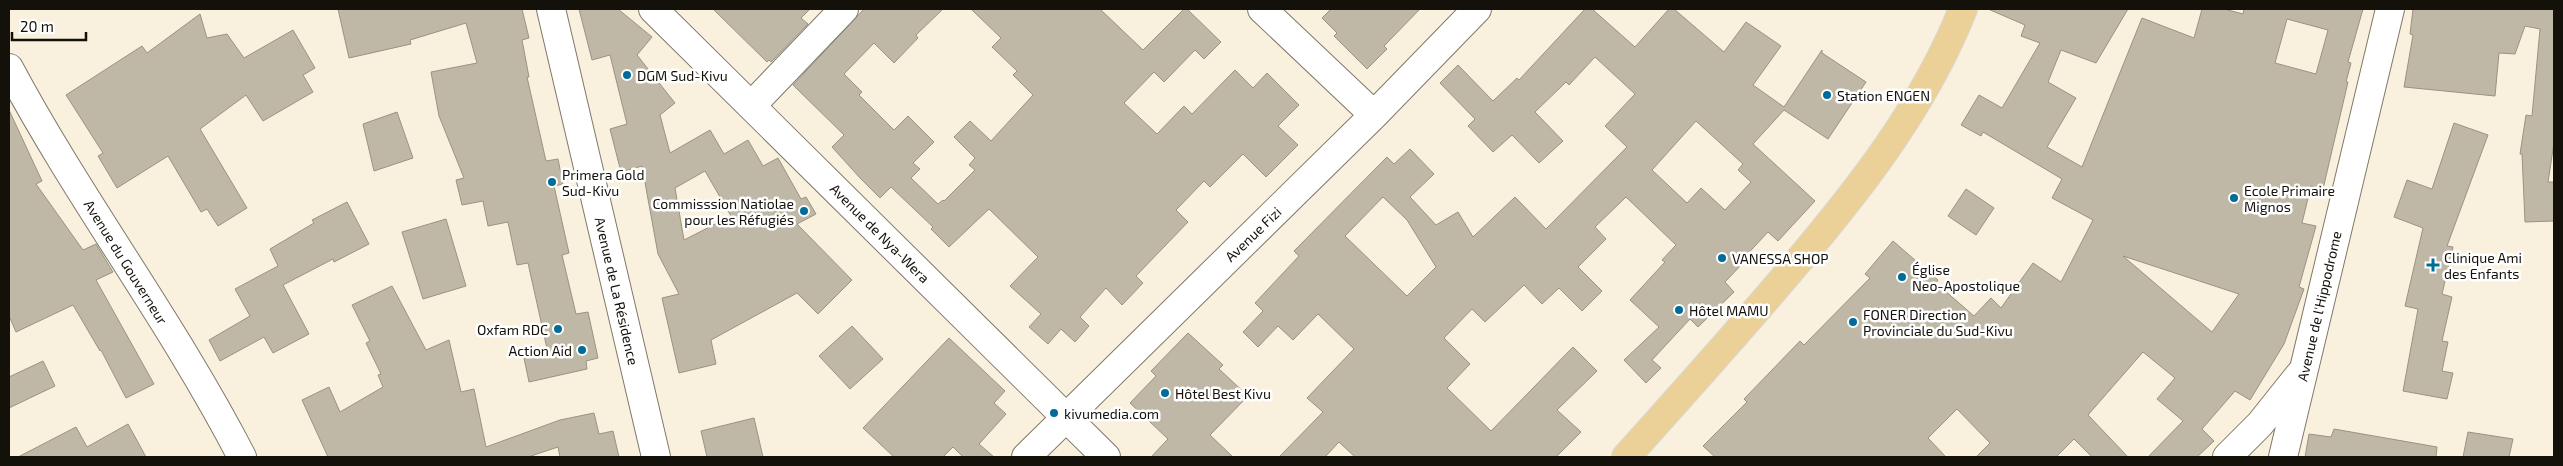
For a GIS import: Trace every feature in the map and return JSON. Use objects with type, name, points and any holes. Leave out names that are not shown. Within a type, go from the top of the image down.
[{"type":"main road","points":[[1626,457],[1729,342],[1839,213],[1898,132],[1950,42],[1963,9]]},
{"type":"street","name":"Avenue de La Résidence","points":[[552,9],[656,457]]},
{"type":"street","name":"Avenue de Nya-Wera","points":[[653,9],[1106,457]]},
{"type":"street","points":[[751,106],[844,9]]},
{"type":"street","points":[[1262,9],[1374,116]]},
{"type":"street","name":"Avenue Fizi","points":[[1026,457],[1374,116],[1477,9]]},
{"type":"street","name":"Avenue de l'Hippodrome","points":[[2283,457],[2306,368],[2332,245],[2390,9]]},
{"type":"street","name":"Avenue du Gouverneur","points":[[9,68],[53,145],[202,385],[242,457]]},
{"type":"street","points":[[2227,457],[2260,424],[2306,368]]},
{"type":"building","points":[[338,9],[522,9],[529,38],[522,40],[529,77],[527,77],[546,161],[558,159],[563,184],[554,186],[569,253],[562,255],[576,314],[588,312],[598,358],[586,361],[587,369],[529,382],[524,358],[548,353],[528,263],[517,265],[508,222],[488,226],[483,201],[462,205],[456,180],[464,178],[439,116],[431,72],[477,63],[466,23],[410,40],[411,44],[349,58]]},
{"type":"building","points":[[579,9],[618,9],[652,37],[637,55],[675,103],[660,115],[670,153],[710,130],[724,154],[748,140],[763,166],[778,158],[801,199],[806,197],[816,214],[797,224],[852,280],[818,314],[797,293],[711,340],[716,364],[679,373],[662,298],[679,294],[658,254],[642,166],[621,172],[610,129],[627,124],[610,55],[592,60]],"holes":[[[705,171],[731,216],[684,240],[675,188]]]},
{"type":"building","points":[[713,9],[810,9],[801,18],[808,24],[771,62],[769,60],[767,62]]},
{"type":"building","points":[[864,9],[943,9],[916,35],[918,38],[894,63],[874,43],[844,74],[862,92],[859,95],[894,130],[908,116],[934,142],[913,163],[920,169],[911,178],[938,204],[944,201],[975,170],[969,165],[975,158],[954,137],[970,121],[991,141],[1033,95],[1013,75],[1017,71],[992,47],[1001,38],[971,9],[1100,9],[1143,50],[1184,9],[1187,9],[1221,42],[1204,59],[1195,50],[1164,82],[1154,72],[1124,103],[1157,134],[1184,106],[1192,114],[1235,70],[1253,88],[1267,73],[1299,105],[1278,126],[1298,145],[1266,177],[1243,154],[1210,187],[1204,181],[1176,210],[1188,222],[1136,276],[1143,283],[1122,305],[1106,288],[1080,317],[1089,326],[1075,342],[1061,329],[1048,344],[1029,327],[1041,314],[1010,286],[1038,257],[989,209],[949,247],[931,229],[933,227],[891,187],[880,198],[861,179],[832,147],[844,135],[793,85]]},
{"type":"building","points":[[1331,9],[1420,9],[1384,46],[1387,49],[1367,69],[1334,36],[1337,33],[1322,18]]},
{"type":"building","points":[[1585,9],[1592,9],[1635,47],[1669,9],[1674,9],[1724,52],[1746,22],[1781,46],[1753,85],[1784,107],[1822,50],[1822,53],[1866,82],[1828,139],[1784,110],[1753,144],[1815,201],[1778,241],[1768,232],[1741,261],[1743,263],[1725,282],[1734,292],[1698,327],[1690,319],[1652,360],[1661,368],[1646,383],[1624,360],[1659,327],[1630,300],[1665,262],[1662,260],[1676,245],[1626,197],[1595,227],[1606,239],[1578,267],[1602,291],[1582,311],[1559,288],[1542,304],[1524,285],[1485,322],[1472,309],[1444,338],[1470,364],[1447,388],[1491,431],[1573,347],[1597,371],[1557,410],[1581,432],[1556,457],[1355,457],[1339,442],[1325,457],[1279,457],[1323,412],[1307,398],[1354,349],[1318,314],[1293,340],[1278,326],[1258,347],[1243,332],[1263,311],[1255,303],[1299,256],[1294,251],[1387,157],[1394,164],[1410,149],[1434,174],[1410,197],[1436,225],[1458,212],[1473,237],[1515,197],[1546,229],[1627,147],[1605,126],[1635,94],[1595,57],[1569,85],[1566,82],[1535,112],[1563,141],[1539,163],[1512,135],[1493,152],[1468,126],[1475,119],[1440,83],[1458,65],[1493,101],[1517,78],[1519,80]],"holes":[[[1696,121],[1743,164],[1738,170],[1751,182],[1725,210],[1701,188],[1687,203],[1652,170]],[[1383,197],[1407,220],[1436,267],[1407,296],[1345,236]]]},
{"type":"building","points":[[1988,9],[2128,9],[2096,63],[2061,50],[2048,82],[2076,98],[2047,147],[2082,167],[2142,18],[2194,38],[2202,9],[2224,9],[2243,14],[2244,9],[2363,9],[2348,62],[2351,63],[2346,82],[2348,82],[2323,189],[2311,186],[2302,223],[2316,226],[2299,287],[2304,289],[2284,344],[2250,400],[2235,391],[2202,429],[2214,441],[2197,457],[2148,457],[2183,421],[2157,399],[2175,378],[2143,352],[2088,415],[2128,457],[2092,457],[2074,439],[2056,457],[1976,457],[1990,443],[1957,409],[1928,438],[1946,457],[1715,457],[1703,446],[1747,402],[1744,399],[1800,341],[1804,345],[1870,278],[1865,274],[1893,241],[1938,280],[1936,283],[1974,316],[1991,298],[2001,308],[2033,263],[2061,282],[2093,220],[2052,198],[2062,179],[1983,132],[1981,136],[1961,125],[1979,95],[2002,108],[2040,43],[2021,36],[2025,25]],"holes":[[[2287,19],[2328,30],[2316,74],[2275,63]],[[2123,256],[2239,294],[2212,332]]]},
{"type":"building","points":[[2413,9],[2554,9],[2554,143],[2548,182],[2554,182],[2554,221],[2525,222],[2522,154],[2520,154],[2526,115],[2532,116],[2540,29],[2525,26],[2515,54],[2499,53],[2495,96],[2404,87],[2413,35],[2410,34]]},
{"type":"building","points":[[200,14],[207,38],[227,34],[244,58],[293,30],[315,68],[303,75],[313,92],[263,121],[246,95],[200,129],[247,208],[218,226],[207,209],[201,212],[168,156],[117,188],[98,156],[103,153],[66,95],[142,46],[147,53]]},
{"type":"building","points":[[9,110],[42,181],[36,184],[83,250],[96,244],[113,272],[96,280],[154,384],[126,398],[101,350],[73,305],[16,332],[9,316]]},
{"type":"building","points":[[397,112],[413,158],[374,171],[363,124]]},
{"type":"building","points":[[2454,123],[2488,135],[2447,246],[2453,247],[2442,294],[2452,297],[2442,341],[2448,342],[2442,371],[2453,373],[2447,399],[2403,391],[2418,309],[2405,306],[2423,228],[2394,217],[2407,180],[2432,189]]},
{"type":"building","points":[[1966,189],[1994,208],[1976,235],[1948,216]]},
{"type":"building","points":[[347,202],[369,244],[334,262],[333,259],[283,285],[309,334],[273,353],[264,337],[220,361],[209,340],[250,316],[235,289],[278,266],[270,249],[314,223],[312,220]]},
{"type":"building","points":[[446,219],[466,286],[423,299],[402,232]]},
{"type":"building","points":[[392,286],[426,350],[449,340],[461,392],[474,389],[486,447],[560,420],[594,413],[599,434],[613,431],[619,457],[560,457],[558,447],[528,457],[328,457],[302,400],[329,387],[340,412],[383,387],[378,375],[381,374],[366,343],[370,341],[352,305]]},
{"type":"building","points":[[852,326],[883,359],[850,389],[819,356]]},
{"type":"building","points":[[1188,333],[1223,365],[1219,369],[1248,396],[1210,435],[1233,457],[1151,457],[1168,439],[1130,403],[1156,376],[1151,371]]},
{"type":"building","points":[[949,338],[1005,391],[994,403],[1006,414],[979,444],[994,457],[963,457],[953,447],[943,457],[894,457],[863,428]]},
{"type":"building","points":[[43,361],[55,386],[9,408],[9,377]]},
{"type":"building","points":[[754,418],[763,457],[707,457],[701,431]]},
{"type":"building","points":[[128,424],[146,457],[18,457],[76,427],[87,447]]},
{"type":"building","points":[[2334,429],[2437,447],[2436,457],[2305,457],[2309,434],[2331,437]]},
{"type":"building","points":[[2468,432],[2513,439],[2509,457],[2463,457]]},
{"type":"place","name":"DGM Sud-Kivu","points":[[627,75]]},
{"type":"place","name":"Station ENGEN","points":[[1827,95]]},
{"type":"place","name":"Primera Gold Sud-Kivu","points":[[552,182]]},
{"type":"place","name":"Ecole Primaire Mignos","points":[[2234,198]]},
{"type":"place","name":"Commisssion Natiolae pour les Réfugiés","points":[[804,211]]},
{"type":"place","name":"VANESSA SHOP","points":[[1722,258]]},
{"type":"place","name":"Clinique Ami des Enfants","points":[[2433,265]]},
{"type":"place","name":"Église Neo-Apostolique","points":[[1902,277]]},
{"type":"place","name":"Hôtel MAMU","points":[[1679,310]]},
{"type":"place","name":"FONER Direction Provinciale du Sud-Kivu","points":[[1853,322]]},
{"type":"place","name":"Oxfam RDC","points":[[558,329]]},
{"type":"place","name":"Action Aid","points":[[582,350]]},
{"type":"place","name":"Hôtel Best Kivu","points":[[1165,393]]},
{"type":"place","name":"kivumedia.com","points":[[1054,413]]}]
